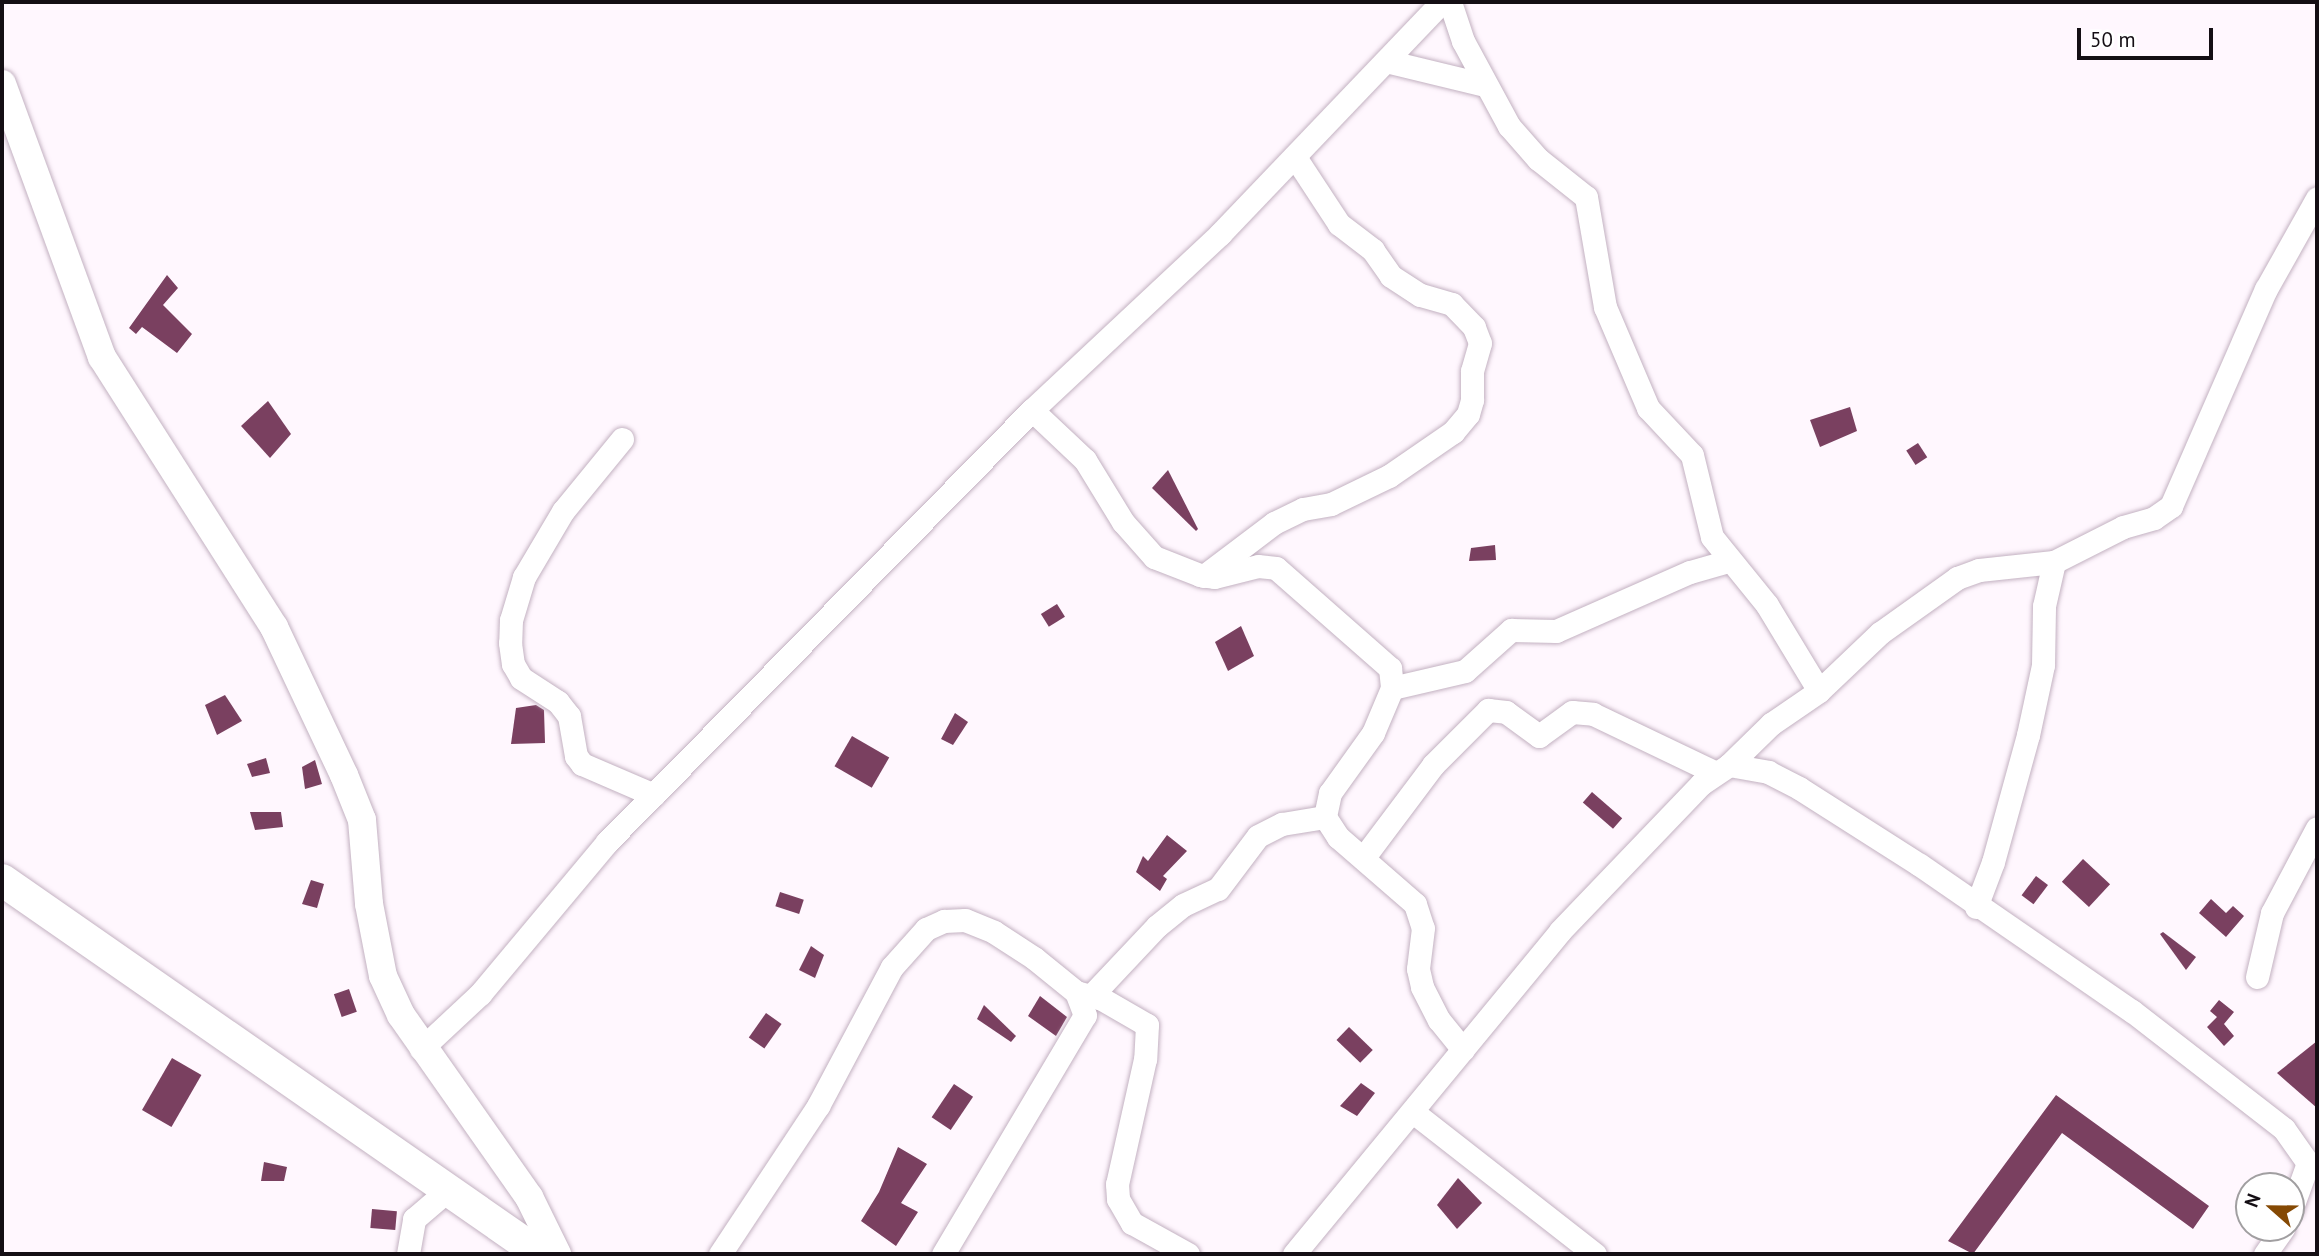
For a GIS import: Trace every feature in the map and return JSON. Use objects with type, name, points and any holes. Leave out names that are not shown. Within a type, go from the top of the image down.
[{"type":"main road","points":[[2,880],[540,1254]]},
{"type":"street","points":[[421,1049],[480,994],[607,842],[1032,410],[1295,157],[1442,2]]},
{"type":"street","points":[[1450,2],[1485,85],[1509,126],[1538,159],[1586,197],[1605,307],[1648,408],[1692,456],[1704,515],[1728,561],[1767,605],[1819,691]]},
{"type":"street","points":[[1386,61],[1485,85]]},
{"type":"street","points":[[2,84],[102,357],[274,627],[344,775],[362,820],[369,904],[383,976],[421,1049],[529,1197],[556,1254]]},
{"type":"street","points":[[1204,576],[1274,523],[1303,509],[1331,504],[1389,476],[1454,432],[1468,414],[1472,400],[1472,371],[1480,343],[1469,320],[1452,304],[1420,295],[1391,276],[1373,250],[1339,224],[1295,157]]},
{"type":"street","points":[[1294,1254],[1601,886],[1721,768],[1771,724],[1819,691],[1880,633],[1957,578],[1979,570],[2054,562],[2123,527],[2154,519],[2171,506],[2266,289],[2317,198]]},
{"type":"street","points":[[1032,410],[1085,460],[1140,544],[1154,557],[1204,576],[1258,566],[1276,568],[1390,668],[1392,688],[1373,733],[1331,793],[1325,817],[1338,837],[1364,857],[1419,912],[1423,928],[1418,969],[1422,987],[1439,1020],[1463,1050]]},
{"type":"street","points":[[622,439],[563,511],[524,577],[511,620],[510,643],[513,664],[521,678],[558,702],[569,716],[576,757],[582,764],[654,795]]},
{"type":"street","points":[[1392,688],[1465,671],[1511,630],[1556,631],[1690,572],[1728,561]]},
{"type":"street","points":[[1976,907],[1993,862],[2028,735],[2043,665],[2044,606],[2054,562]]},
{"type":"street","points":[[1364,857],[1433,765],[1488,710],[1506,712],[1539,736],[1572,712],[1593,714],[1721,768],[1768,772],[1799,788],[1920,865],[1976,907],[2132,1011],[2284,1129],[2312,1161],[2305,1177]]},
{"type":"street","points":[[1083,994],[1183,905],[1218,889],[1258,836],[1282,824],[1325,817]]},
{"type":"street","points":[[2257,977],[2272,913],[2317,828]]},
{"type":"street","points":[[720,1254],[818,1107],[892,967],[926,929],[954,920],[976,923],[1034,958],[1083,994],[1139,1020],[1148,1032],[1137,1105],[1117,1184],[1123,1214],[1188,1254]]},
{"type":"street","points":[[943,1254],[1025,1111],[1082,1026],[1083,994]]},
{"type":"street","points":[[1413,1112],[1595,1254]]},
{"type":"street","points":[[408,1254],[414,1219],[448,1190]]},
{"type":"building","points":[[167,275],[178,288],[163,305],[192,334],[177,353],[142,327],[136,334],[129,328]]},
{"type":"building","points":[[268,401],[291,434],[270,458],[241,426]]},
{"type":"building","points":[[1850,407],[1857,431],[1820,447],[1810,420]]},
{"type":"building","points":[[1918,443],[1927,457],[1916,465],[1906,451]]},
{"type":"building","points":[[1168,470],[1198,529],[1196,531],[1152,488]]},
{"type":"building","points":[[1495,545],[1496,560],[1469,561],[1471,548]]},
{"type":"building","points":[[1057,604],[1065,617],[1049,627],[1041,614]]},
{"type":"building","points":[[1241,626],[1254,656],[1228,671],[1215,642]]},
{"type":"building","points":[[225,695],[242,721],[217,735],[205,705]]},
{"type":"building","points":[[536,705],[544,710],[545,743],[511,744],[516,708]]},
{"type":"building","points":[[955,713],[968,722],[953,745],[941,739]]},
{"type":"building","points":[[852,736],[889,758],[872,788],[834,766]]},
{"type":"building","points":[[266,758],[270,773],[252,777],[247,764]]},
{"type":"building","points":[[315,760],[322,784],[305,789],[302,767]]},
{"type":"building","points":[[1592,792],[1622,818],[1613,829],[1583,803]]},
{"type":"building","points":[[250,812],[281,812],[283,827],[255,830]]},
{"type":"building","points":[[1167,835],[1187,851],[1163,876],[1167,879],[1160,891],[1136,872],[1143,856],[1148,861]]},
{"type":"building","points":[[2083,859],[2110,884],[2089,907],[2062,882]]},
{"type":"building","points":[[2036,876],[2048,885],[2034,904],[2022,895]]},
{"type":"building","points":[[311,880],[324,884],[317,908],[302,904]]},
{"type":"building","points":[[780,892],[804,900],[799,914],[775,906]]},
{"type":"building","points":[[2211,899],[2226,913],[2233,906],[2244,916],[2226,937],[2199,913]]},
{"type":"building","points":[[2163,932],[2196,957],[2186,970],[2160,934]]},
{"type":"building","points":[[811,946],[824,955],[815,978],[799,970]]},
{"type":"building","points":[[349,989],[357,1012],[342,1017],[334,994]]},
{"type":"building","points":[[1040,996],[1067,1017],[1056,1036],[1028,1016]]},
{"type":"building","points":[[2219,1000],[2234,1012],[2224,1024],[2234,1036],[2224,1046],[2207,1027],[2217,1017],[2210,1011]]},
{"type":"building","points":[[984,1005],[1016,1036],[1011,1042],[977,1019]]},
{"type":"building","points":[[766,1013],[782,1024],[764,1048],[749,1038]]},
{"type":"building","points":[[1349,1027],[1373,1050],[1360,1063],[1336,1040]]},
{"type":"building","points":[[2317,1041],[2317,1108],[2277,1073]]},
{"type":"building","points":[[172,1058],[201,1075],[171,1127],[142,1110]]},
{"type":"building","points":[[1361,1083],[1375,1093],[1357,1116],[1340,1106]]},
{"type":"building","points":[[954,1084],[973,1097],[951,1130],[932,1117]]},
{"type":"building","points":[[2056,1095],[2209,1206],[2193,1229],[2062,1133],[1973,1254],[1948,1241]]},
{"type":"building","points":[[898,1147],[927,1164],[901,1203],[918,1212],[896,1246],[861,1221],[879,1192]]},
{"type":"building","points":[[264,1162],[287,1167],[284,1181],[261,1181]]},
{"type":"building","points":[[1458,1178],[1482,1203],[1457,1229],[1437,1205]]},
{"type":"building","points":[[372,1209],[397,1211],[395,1230],[370,1228]]}]
